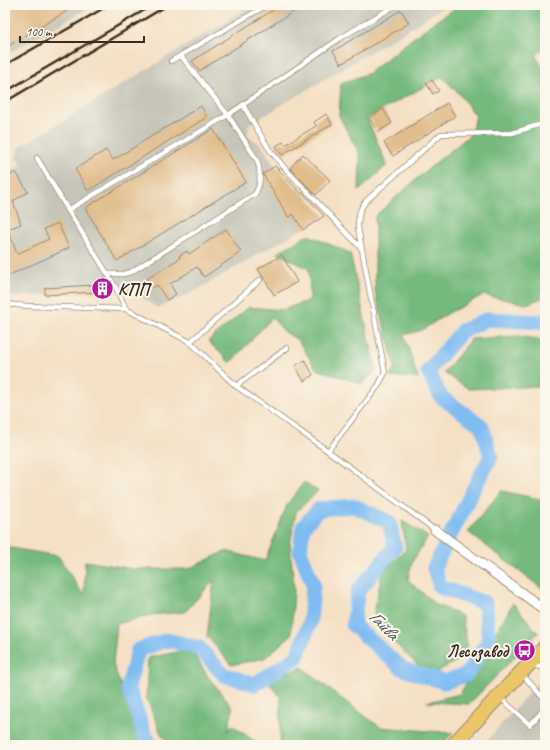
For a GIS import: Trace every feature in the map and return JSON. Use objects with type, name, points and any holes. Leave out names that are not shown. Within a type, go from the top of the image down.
[{"type":"main road","points":[[453,745],[545,647]]},
{"type":"street","points":[[435,530],[545,610]]},
{"type":"lane","points":[[171,62],[268,5]]},
{"type":"lane","points":[[68,210],[228,115],[339,39],[396,5]]},
{"type":"lane","points":[[108,274],[122,274],[131,272],[255,194],[259,186],[260,166],[257,160],[228,115],[181,56]]},
{"type":"lane","points":[[242,105],[269,149],[361,248]]},
{"type":"lane","points":[[328,451],[378,386],[385,372],[361,248],[358,219],[362,207],[441,134],[512,133],[545,124]]},
{"type":"lane","points":[[37,158],[108,274],[126,309]]},
{"type":"lane","points":[[190,342],[260,280]]},
{"type":"lane","points":[[5,304],[126,309],[190,342],[236,386],[328,451],[435,530]]},
{"type":"lane","points":[[236,386],[287,348]]},
{"type":"lane","points":[[525,668],[545,668]]},
{"type":"lane","points":[[525,668],[545,700]]},
{"type":"lane","points":[[499,696],[530,725],[545,708]]},
{"type":"lane","points":[[464,733],[473,745]]},
{"type":"shaded area","points":[[5,5],[94,5],[5,55]]},
{"type":"shaded area","points":[[252,5],[446,5],[247,126],[249,130],[247,135],[261,145],[275,166],[324,216],[192,293],[157,308],[135,292],[117,285],[99,295],[97,292],[5,297],[5,175],[21,166],[16,156],[20,147]]},
{"type":"shaded area","points":[[545,675],[545,745],[483,745]]},
{"type":"green space","points":[[460,5],[545,5],[545,47],[536,56],[545,71],[545,297],[526,304],[483,295],[447,314],[422,330],[404,335],[418,378],[390,377],[395,367],[375,291],[375,216],[421,175],[470,135],[476,116],[460,95],[442,77],[367,118],[387,165],[359,191],[360,155],[339,116],[341,83],[367,74],[430,25]]},
{"type":"green space","points":[[308,235],[350,253],[376,370],[362,384],[316,369],[298,340],[285,332],[272,318],[230,363],[208,341],[249,307],[282,310],[310,300],[309,269],[277,253]]},
{"type":"green space","points":[[518,336],[545,340],[545,386],[469,389],[444,373],[471,339]]},
{"type":"green space","points":[[304,482],[318,491],[296,512],[290,544],[294,589],[291,635],[265,658],[231,665],[207,636],[214,580],[185,612],[150,615],[117,624],[113,664],[136,731],[145,745],[14,745],[5,739],[5,547],[58,556],[84,596],[85,561],[134,569],[188,569],[226,551],[265,561],[287,505]]},
{"type":"green space","points":[[501,491],[545,500],[545,591],[468,532]]},
{"type":"green space","points":[[402,521],[428,537],[412,562],[408,580],[435,604],[462,616],[469,654],[429,676],[377,626],[374,612],[382,573],[406,549]]},
{"type":"green space","points":[[513,603],[538,633],[469,704],[427,702],[460,694]]},
{"type":"green space","points":[[191,649],[208,677],[233,708],[228,731],[232,725],[260,745],[220,745],[221,742],[210,745],[172,745],[162,736],[146,697],[148,658]]},
{"type":"green space","points":[[302,667],[380,727],[453,733],[441,745],[280,745],[281,698],[266,680]]},
{"type":"building","points":[[5,5],[77,5],[5,48]]},
{"type":"building","points":[[281,5],[304,5],[199,71],[192,61]]},
{"type":"building","points":[[401,10],[409,23],[341,64],[333,51]]},
{"type":"building","points":[[432,80],[439,91],[433,94],[426,83]]},
{"type":"building","points":[[447,103],[455,116],[393,156],[384,143]]},
{"type":"building","points":[[201,106],[207,117],[88,191],[75,169],[106,150],[113,160]]},
{"type":"building","points":[[383,109],[392,123],[378,132],[369,118]]},
{"type":"building","points":[[326,114],[332,124],[282,155],[276,146],[283,142],[285,145],[316,126],[314,122]]},
{"type":"building","points":[[213,129],[246,182],[117,261],[85,208]]},
{"type":"building","points":[[303,154],[330,180],[316,195],[290,168]]},
{"type":"building","points":[[275,166],[324,216],[303,230],[293,214],[289,218],[263,174]]},
{"type":"building","points":[[16,172],[28,192],[13,201],[21,224],[8,229],[17,254],[49,239],[44,229],[58,223],[69,248],[5,277],[5,178]]},
{"type":"building","points":[[226,229],[241,252],[204,277],[197,267],[170,284],[176,294],[167,300],[157,285],[153,288],[147,279],[180,258],[179,256],[187,251],[189,254]]},
{"type":"building","points":[[282,255],[297,282],[274,295],[258,269]]},
{"type":"building","points":[[105,278],[112,288],[99,295],[97,292],[45,295],[45,288],[94,285]]},
{"type":"building","points":[[305,360],[313,375],[304,381],[295,366]]},
{"type":"waterway","name":"Гайва","points":[[152,745],[145,736],[128,687],[138,650],[167,640],[199,648],[224,675],[255,684],[297,657],[310,622],[313,584],[300,551],[303,527],[319,509],[354,506],[389,522],[395,547],[358,591],[353,625],[403,669],[444,682],[466,675],[489,640],[485,603],[440,587],[434,568],[491,457],[482,426],[441,397],[428,371],[462,331],[488,319],[538,322],[545,320]]},
{"type":"railway","points":[[5,65],[109,5]]},
{"type":"railway","points":[[5,92],[153,5]]},
{"type":"railway","points":[[5,102],[168,5]]},
{"type":"place","name":"КПП","points":[[103,289]]},
{"type":"place","name":"Лесозавод","points":[[524,651]]}]
